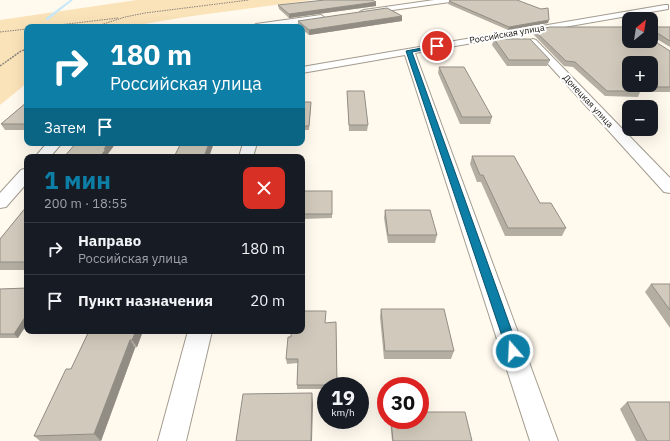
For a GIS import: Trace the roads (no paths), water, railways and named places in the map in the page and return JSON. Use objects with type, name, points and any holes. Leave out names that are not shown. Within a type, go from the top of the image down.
[{"type":"street","points":[[357,13],[450,0]]},
{"type":"street","points":[[652,0],[668,8]]},
{"type":"street","name":"Российская улица","points":[[305,69],[613,16],[668,8]]},
{"type":"street","points":[[613,16],[622,21]]},
{"type":"street","points":[[277,24],[326,17]]},
{"type":"street","name":"Донецкая улица","points":[[523,32],[670,188]]},
{"type":"street","points":[[409,51],[544,441]]},
{"type":"street","points":[[45,154],[52,146]]},
{"type":"street","points":[[0,203],[24,176]]},
{"type":"street","points":[[172,441],[199,334]]},
{"type":"waterway","points":[[47,19],[72,0]]}]
